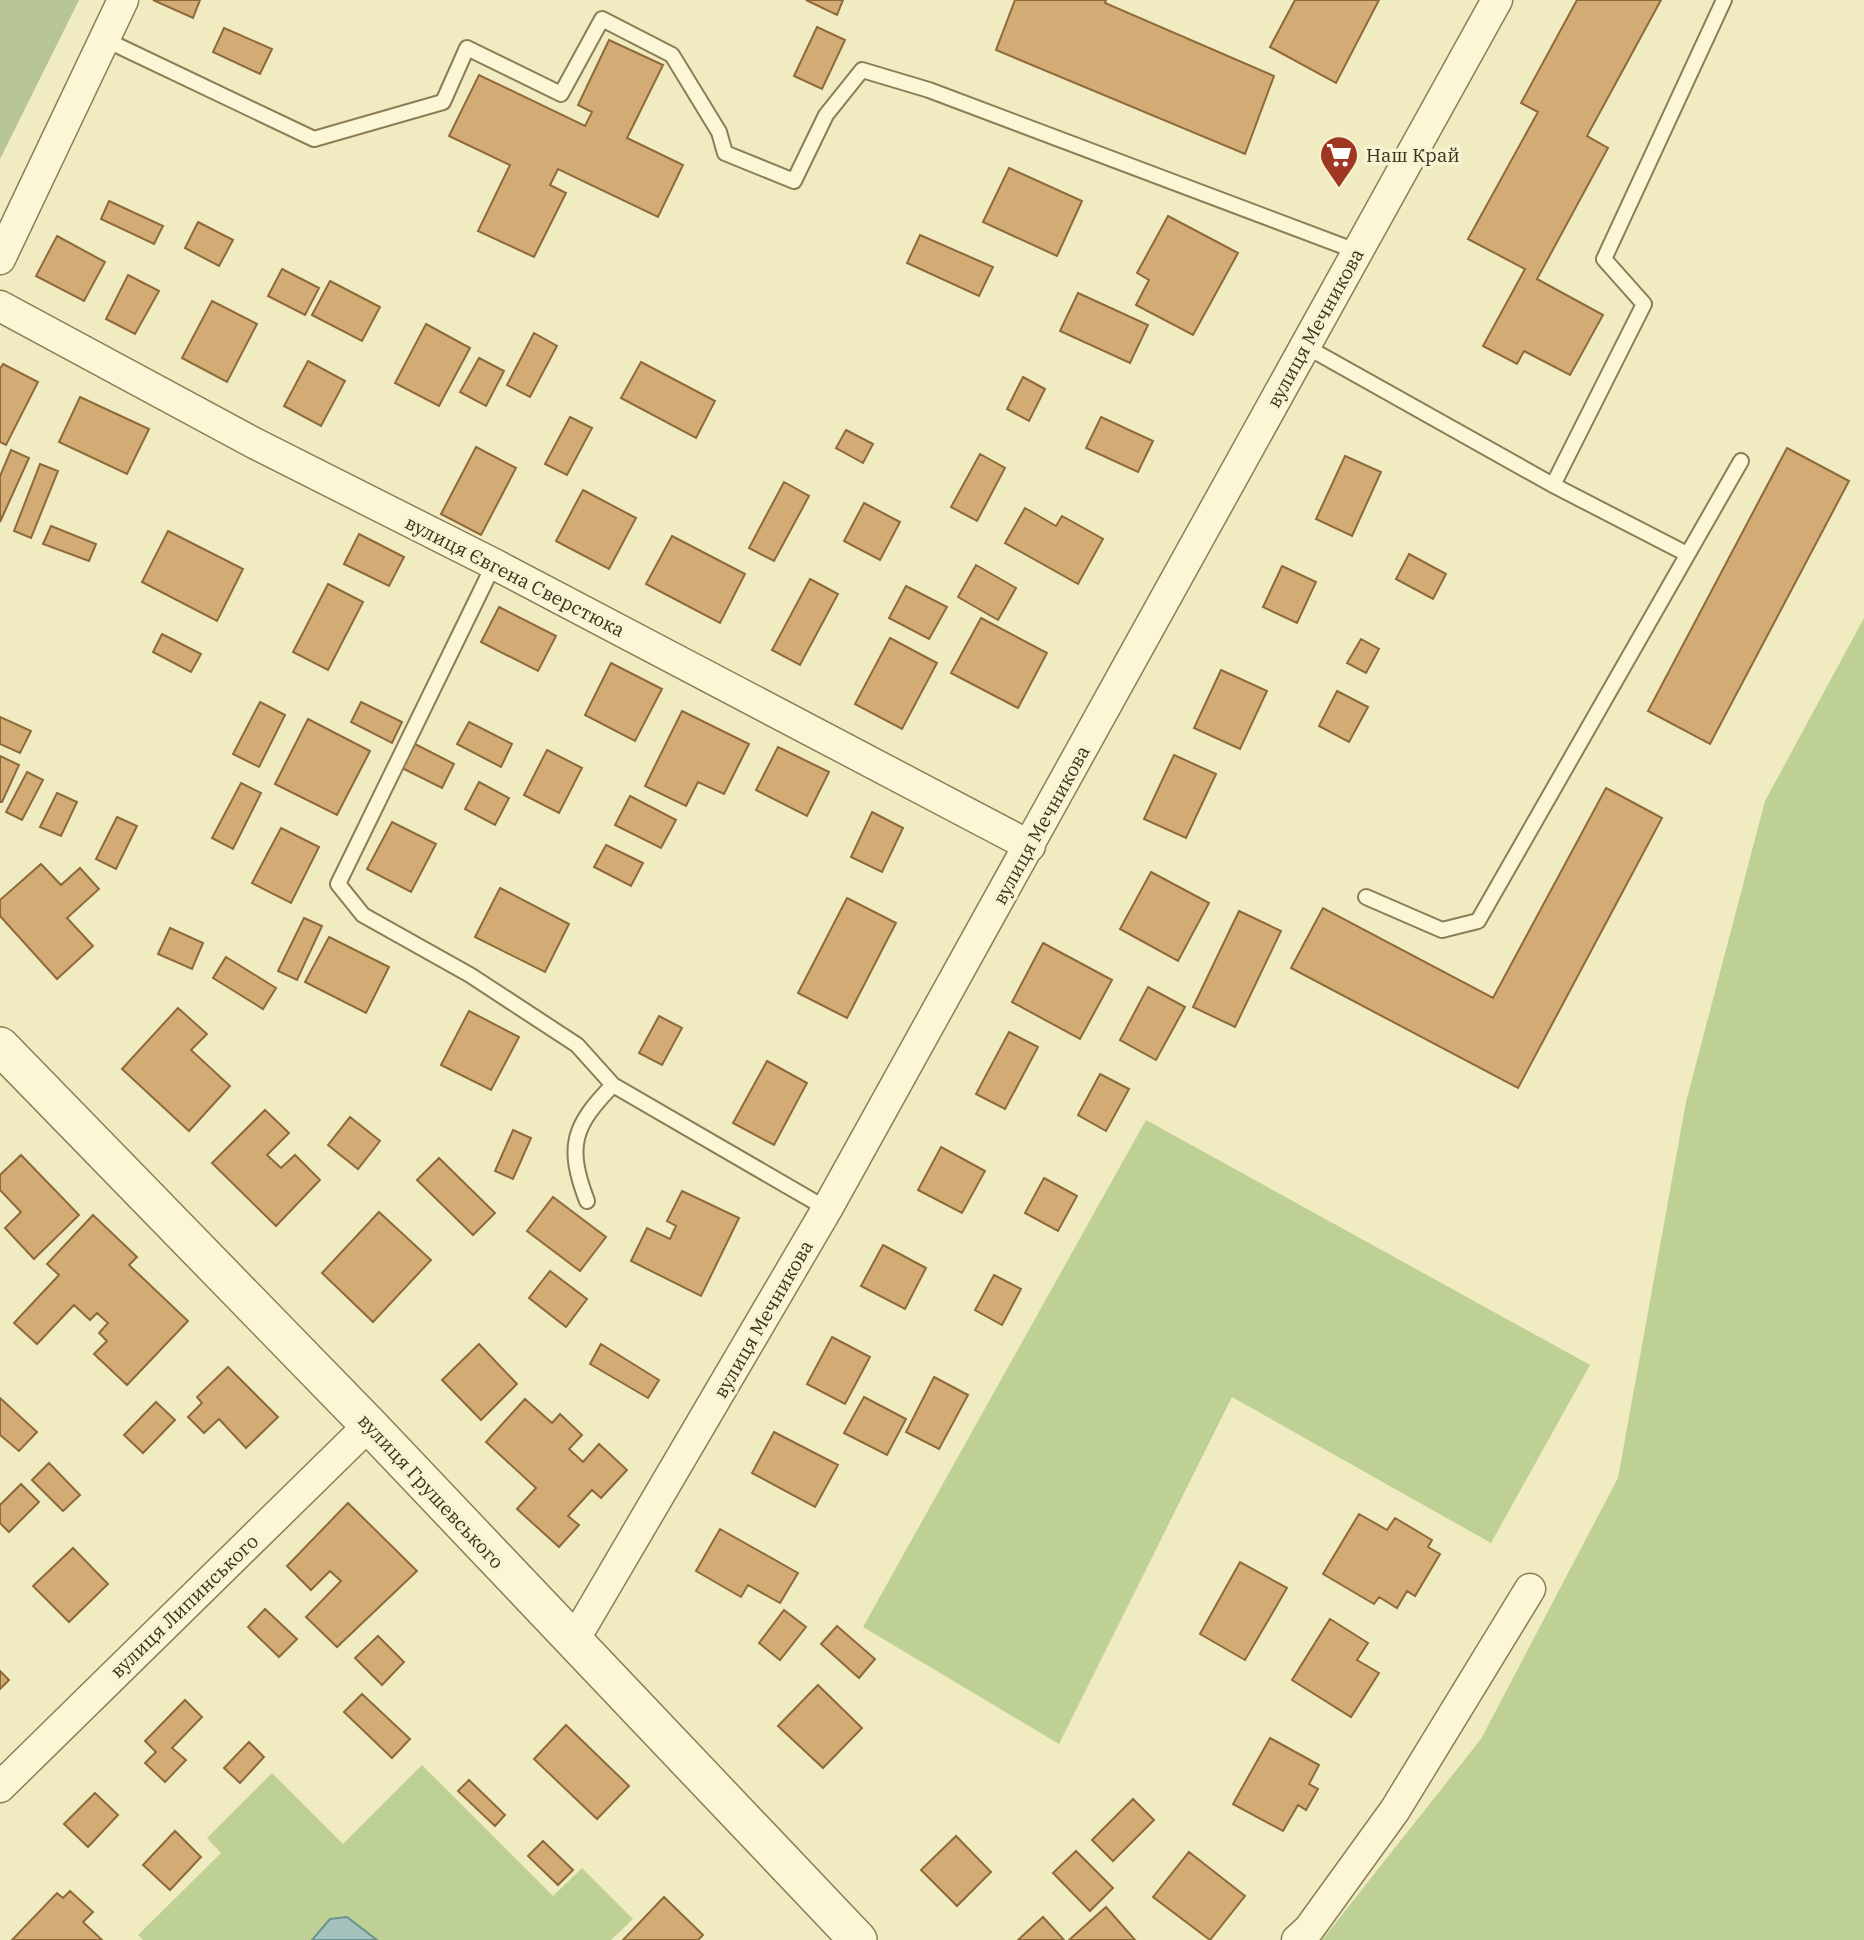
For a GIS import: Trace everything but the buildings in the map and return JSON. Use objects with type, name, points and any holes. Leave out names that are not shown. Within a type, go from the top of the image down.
[{"type":"street","points":[[0,259],[123,0]]},
{"type":"street","name":"вулиця Мечникова","points":[[573,1642],[827,1209],[1497,0]]},
{"type":"street","name":"вулиця Євгена Сверстюка","points":[[0,306],[254,443],[494,564],[1030,846]]},
{"type":"street","name":"вулиця Грушевського","points":[[0,1046],[369,1425],[858,1940]]},
{"type":"street","name":"вулиця Липинського","points":[[0,1787],[369,1425]]},
{"type":"street","points":[[1297,1940],[1309,1929],[1395,1810],[1530,1589]]},
{"type":"lane","points":[[1553,485],[1644,304],[1604,259],[1724,0]]},
{"type":"lane","points":[[104,39],[314,139],[443,102],[467,48],[561,94],[602,19],[672,55],[719,132],[725,153],[794,181],[826,115],[862,69],[929,90],[1356,251]]},
{"type":"lane","points":[[1305,346],[1553,485],[1685,553]]},
{"type":"lane","points":[[1366,897],[1442,930],[1478,921],[1685,553],[1741,461]]},
{"type":"lane","points":[[494,564],[338,884],[363,915],[470,975],[577,1045],[612,1085],[827,1209]]},
{"type":"lane","points":[[587,1201],[576,1173],[576,1132],[594,1105],[612,1085]]},
{"type":"green space","points":[[0,0],[79,0],[0,159]]},
{"type":"green space","points":[[1864,618],[1864,1940],[1322,1940],[1481,1739],[1618,1478],[1686,1102],[1765,801]]},
{"type":"green space","points":[[1146,1120],[1590,1365],[1491,1543],[1232,1397],[1059,1744],[863,1627]]},
{"type":"green space","points":[[422,1765],[553,1896],[582,1868],[633,1919],[611,1940],[143,1940],[138,1935],[221,1853],[207,1838],[272,1773],[343,1844]]},
{"type":"water","points":[[347,1917],[377,1940],[312,1940],[330,1919]]},
{"type":"place","name":"Наш Край","points":[[1339,189]]}]
